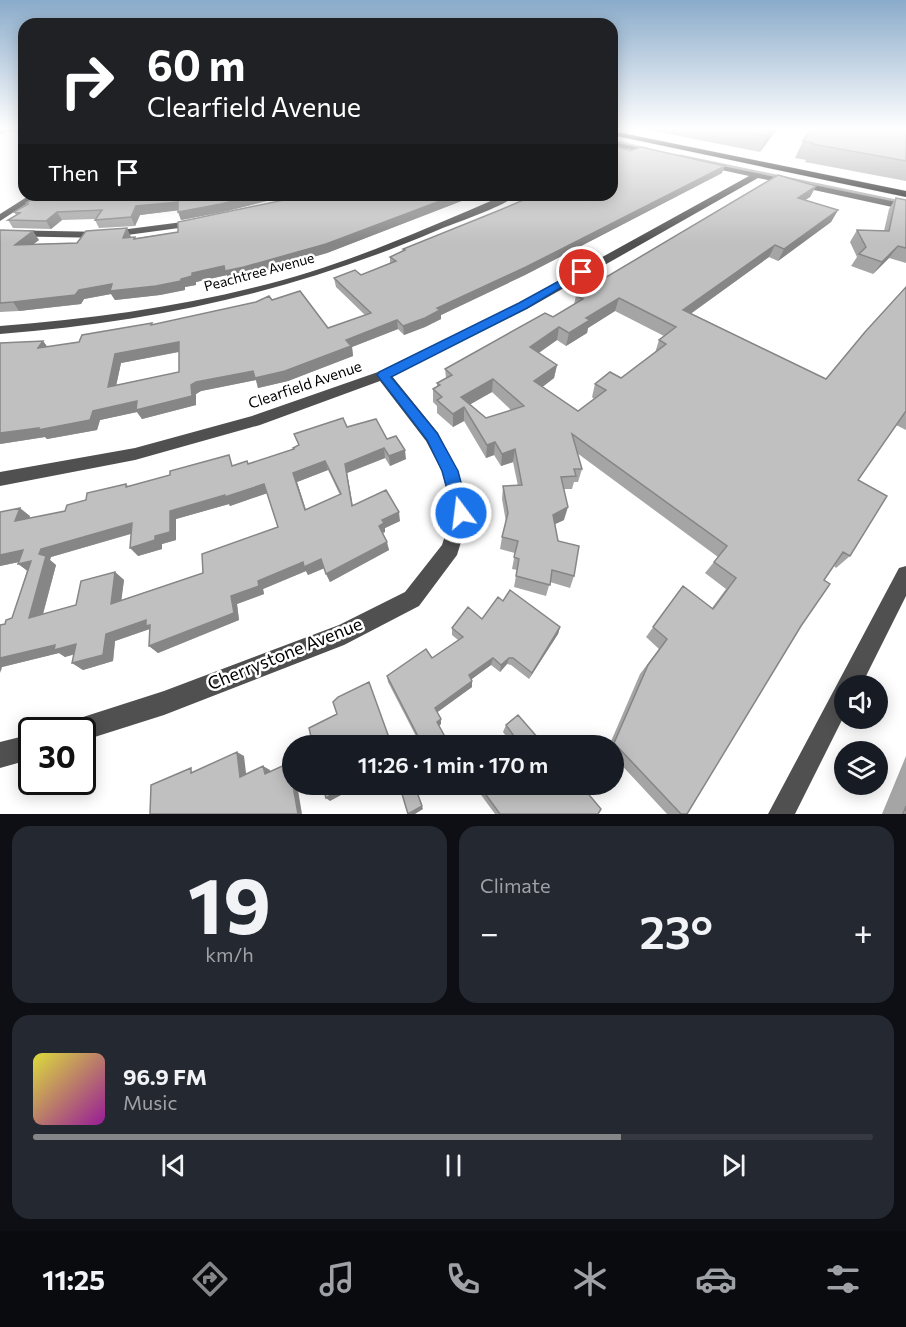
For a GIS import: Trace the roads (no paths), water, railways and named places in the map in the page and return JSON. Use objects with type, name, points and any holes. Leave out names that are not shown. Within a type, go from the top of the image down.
[{"type":"main road","points":[[776,167],[906,194]]},
{"type":"street","points":[[721,167],[906,207]]},
{"type":"street","name":"Clearfield Avenue","points":[[0,479],[135,454],[255,421],[383,375],[523,306],[757,175]]},
{"type":"street","points":[[0,218],[27,201]]},
{"type":"street","name":"Peachtree Avenue","points":[[0,330],[106,320],[238,295],[288,282],[354,260],[498,201]]},
{"type":"street","points":[[0,233],[105,235],[152,231],[208,221]]},
{"type":"street","name":"Cherrystone Avenue","points":[[96,725],[164,703],[344,634],[411,599],[450,549],[461,513],[450,471],[432,437],[383,375]]},
{"type":"street","points":[[854,675],[906,575]]},
{"type":"street","points":[[781,814],[834,711]]},
{"type":"street","points":[[0,755],[18,750]]},
{"type":"waterway","points":[[733,167],[906,203]]}]
